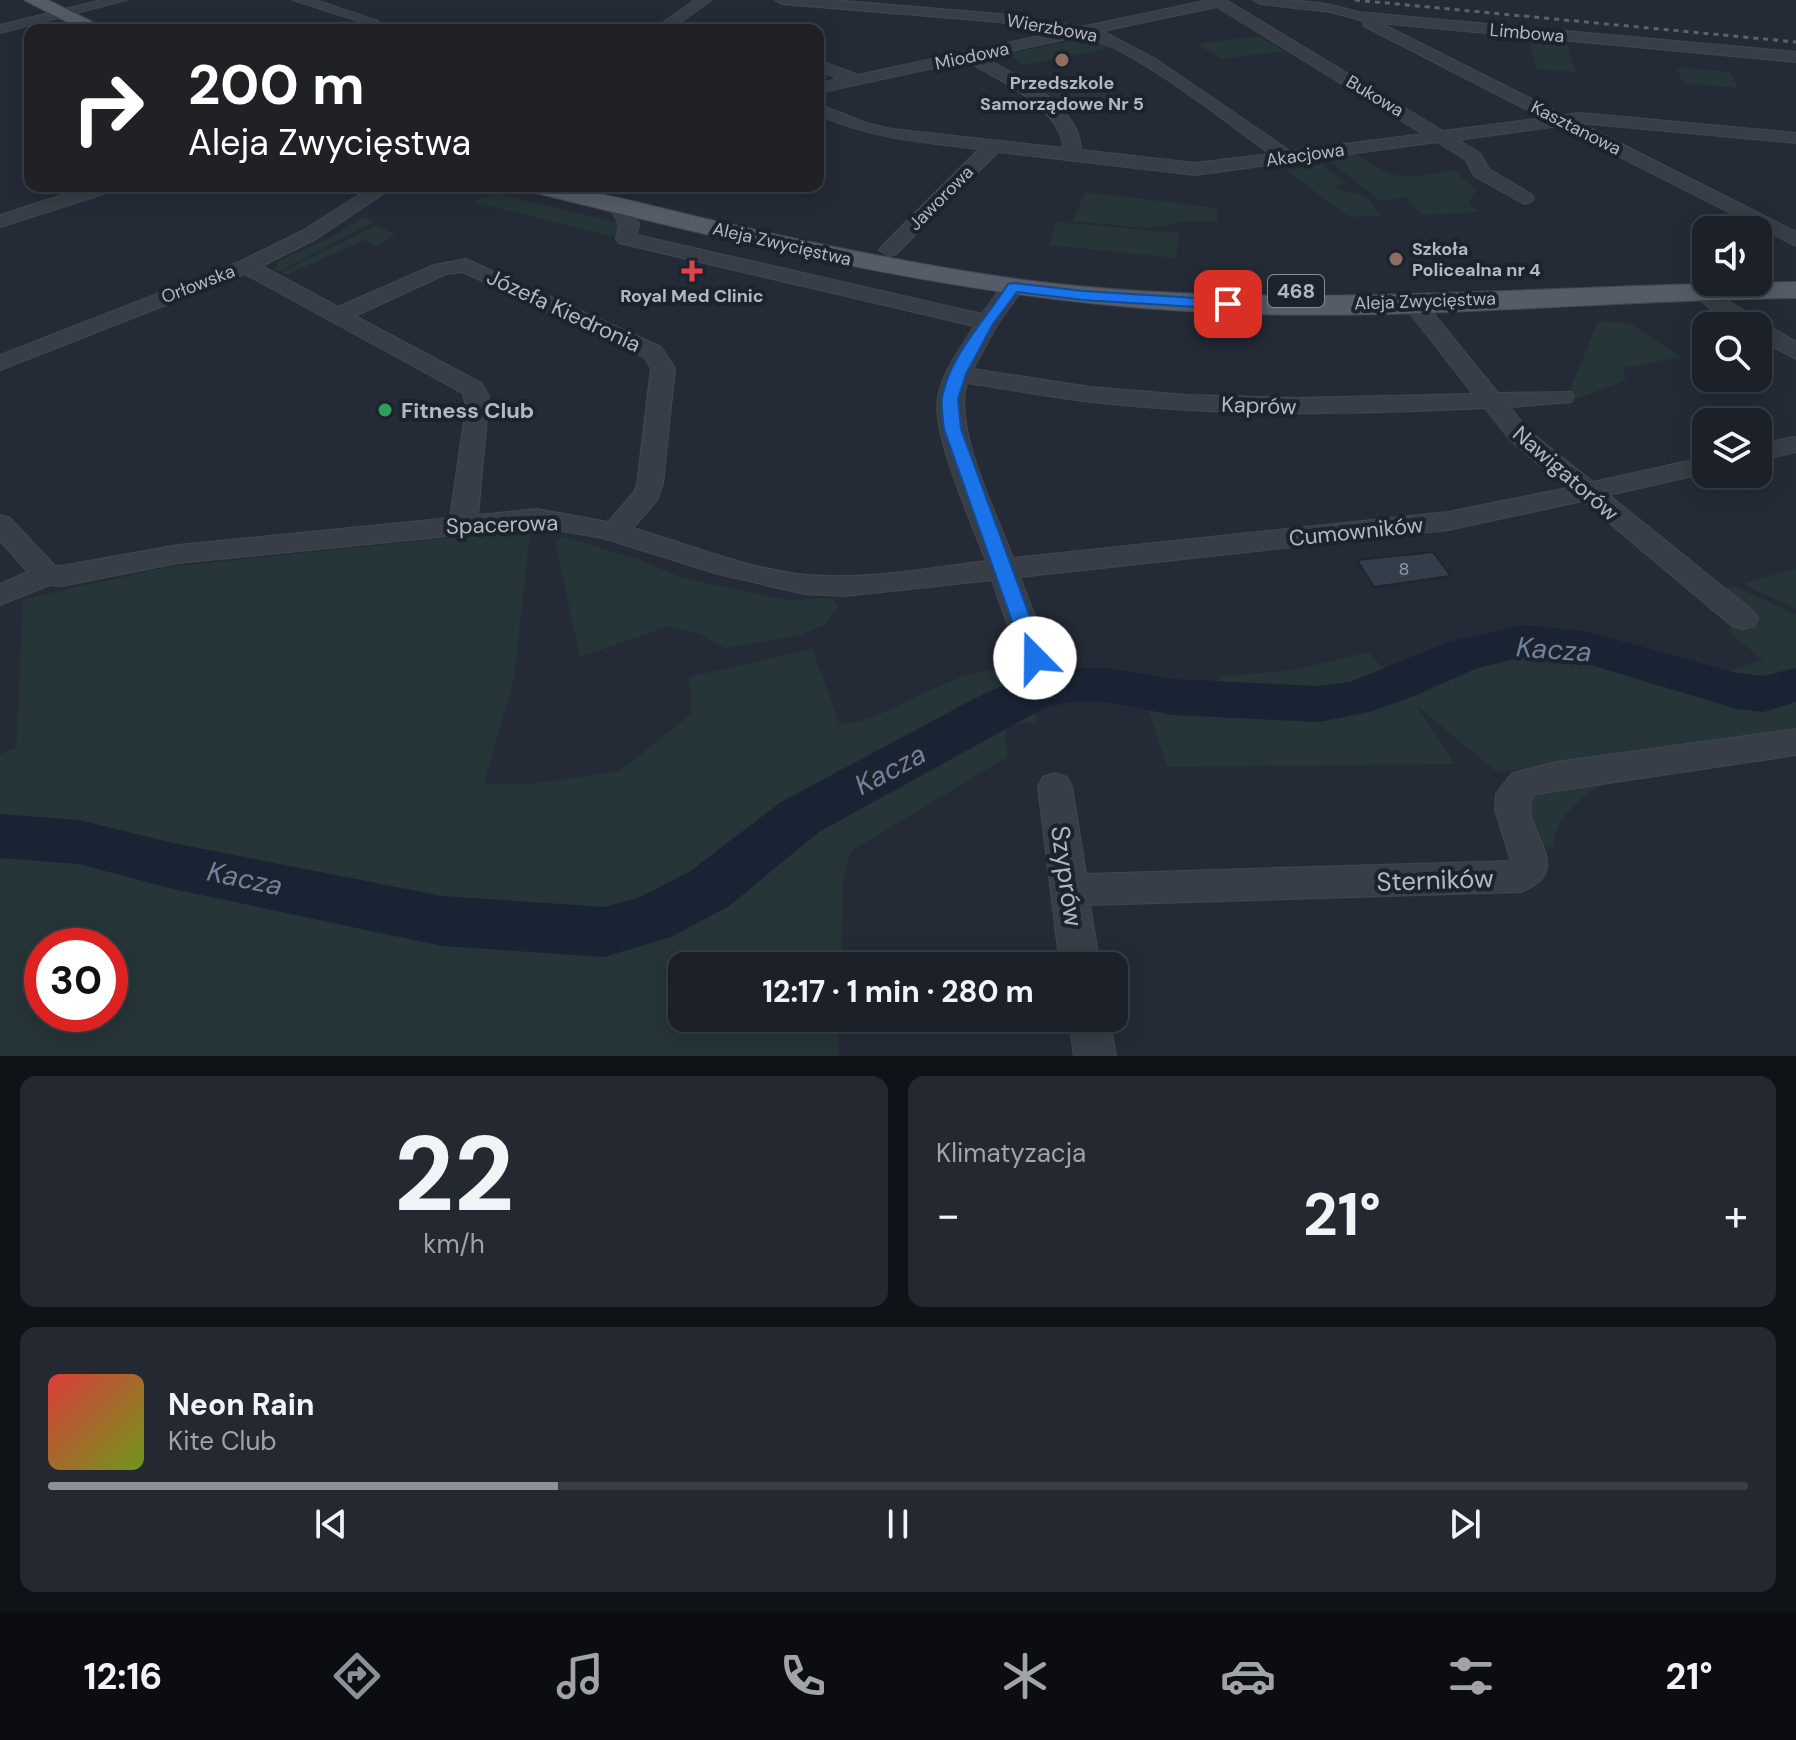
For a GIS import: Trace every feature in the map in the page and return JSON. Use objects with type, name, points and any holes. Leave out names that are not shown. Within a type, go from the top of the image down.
[{"type":"main road","points":[[33,0],[77,5],[117,24]]},
{"type":"main road","points":[[77,5],[94,24]]},
{"type":"main road","name":"Aleja Zwycięstwa","points":[[580,192],[889,250],[1017,270],[1231,289],[1304,291],[1692,284]]},
{"type":"main road","name":"Aleja Zwycięstwa","points":[[609,196],[839,258],[1013,287],[1200,303],[1325,305],[1412,302],[1692,285]]},
{"type":"main road","points":[[1772,276],[1796,276]]},
{"type":"main road","name":"Aleja Zwycięstwa","points":[[1772,288],[1796,290]]},
{"type":"street","points":[[0,29],[77,5],[119,0]]},
{"type":"street","points":[[668,24],[705,0]]},
{"type":"street","name":"Wierzbowa","points":[[782,0],[1000,18],[1105,37],[1143,58],[1287,157]]},
{"type":"street","name":"Limbowa","points":[[1260,0],[1333,8],[1355,16],[1796,57]]},
{"type":"street","points":[[314,1],[371,21]]},
{"type":"street","name":"Miodowa","points":[[824,87],[1219,1]]},
{"type":"street","name":"Bukowa","points":[[1219,1],[1474,157],[1481,172],[1524,198]]},
{"type":"street","name":"Kasztanowa","points":[[1355,16],[1796,240]]},
{"type":"street","points":[[969,56],[1045,104],[1071,133],[1074,141],[1072,155]]},
{"type":"street","points":[[824,67],[857,80]]},
{"type":"street","name":"Akacjowa","points":[[824,111],[875,131],[1195,169],[1559,120],[1605,118],[1796,138]]},
{"type":"street","name":"Jaworowa","points":[[889,250],[993,146]]},
{"type":"street","points":[[0,221],[90,192]]},
{"type":"street","name":"Orłowska","points":[[0,363],[246,266],[309,235],[377,192]]},
{"type":"street","points":[[609,196],[629,224],[626,239],[987,322]]},
{"type":"street","name":"Józefa Kiedronia","points":[[338,315],[441,269],[466,265],[653,352],[663,368],[650,484],[647,494],[614,533]]},
{"type":"street","points":[[246,266],[462,381],[477,396],[463,523]]},
{"type":"street","points":[[1013,287],[987,322],[958,374],[950,399],[952,429],[1035,658]]},
{"type":"street","points":[[1713,296],[1720,306],[1730,312]]},
{"type":"street","name":"Nawigatorów","points":[[1412,302],[1519,435],[1743,619]]},
{"type":"street","points":[[1772,338],[1796,352]]},
{"type":"street","name":"Kaprów","points":[[958,374],[1131,399],[1235,405],[1347,407],[1562,397]]},
{"type":"street","points":[[1772,450],[1793,445]]},
{"type":"street","name":"Cumowników","points":[[1002,571],[1448,521],[1692,468]]},
{"type":"street","name":"Spacerowa","points":[[0,595],[47,575],[61,576],[178,554],[463,523],[550,519],[614,533],[765,579],[807,586],[845,586],[1002,571]]},
{"type":"street","points":[[0,524],[47,575]]},
{"type":"street","name":"Sterników","points":[[1068,890],[1490,880],[1520,876],[1528,870],[1529,861],[1513,810],[1514,794],[1524,783],[1596,768],[1796,742]]},
{"type":"street","name":"Szyprów","points":[[1055,787],[1078,952]]},
{"type":"street","points":[[1091,1032],[1095,1056]]},
{"type":"shaded area","points":[[1528,34],[1565,38],[1575,72],[1536,69]]},
{"type":"shaded area","points":[[1259,36],[1284,51],[1221,59],[1197,44]]},
{"type":"shaded area","points":[[1090,37],[1111,48],[1025,65],[1005,54]]},
{"type":"shaded area","points":[[1677,69],[1730,72],[1738,88],[1683,83]]},
{"type":"shaded area","points":[[1093,80],[1125,100],[1058,109],[1030,88]]},
{"type":"shaded area","points":[[1353,152],[1391,174],[1401,176],[1454,170],[1476,190],[1468,204],[1479,212],[1421,215],[1405,197],[1380,201],[1324,157]]},
{"type":"shaded area","points":[[1321,165],[1345,182],[1335,188],[1364,197],[1381,216],[1349,217],[1286,170]]},
{"type":"shaded area","points":[[1085,192],[1217,208],[1218,221],[1186,221],[1147,228],[1073,221]]},
{"type":"shaded area","points":[[495,193],[619,223],[616,234],[610,236],[473,202]]},
{"type":"shaded area","points":[[363,217],[374,222],[278,272],[274,270],[280,260],[328,239]]},
{"type":"shaded area","points":[[1056,222],[1179,233],[1176,258],[1049,245]]},
{"type":"shaded area","points":[[376,225],[396,235],[376,246],[365,240],[286,275],[282,272]]},
{"type":"shaded area","points":[[1598,321],[1629,323],[1681,357],[1623,368],[1626,380],[1576,399],[1569,393]]},
{"type":"shaded area","points":[[496,533],[504,537],[530,534],[514,678],[484,784],[532,784],[620,771],[691,714],[689,677],[812,649],[840,725],[879,714],[971,674],[991,670],[1032,684],[1037,722],[1005,725],[1007,757],[851,851],[843,879],[841,952],[668,952],[668,1032],[839,1032],[838,1056],[0,1056],[0,754],[16,748],[23,599],[168,567]]},
{"type":"shaded area","points":[[565,537],[640,560],[683,578],[787,600],[832,598],[839,606],[824,625],[800,635],[725,648],[700,634],[669,626],[580,657],[555,541]]},
{"type":"shaded area","points":[[1796,568],[1796,609],[1743,584]]},
{"type":"shaded area","points":[[1736,587],[1796,615],[1796,679],[1753,688],[1732,686],[1712,676],[1763,660],[1726,630],[1757,621],[1728,596],[1727,588]]},
{"type":"shaded area","points":[[1368,652],[1402,688],[1525,653],[1557,653],[1663,681],[1729,693],[1741,699],[1765,699],[1796,691],[1796,728],[1497,772],[1416,705],[1455,764],[1167,767],[1149,711],[1206,710],[1219,677],[1295,670]]},
{"type":"shaded area","points":[[1608,780],[1580,800],[1564,817],[1558,826],[1554,847],[1531,847],[1523,824],[1532,791]]},
{"type":"building","points":[[1433,552],[1451,576],[1374,587],[1357,560]]},
{"type":"waterway","name":"Kacza","points":[[0,836],[79,842],[173,866],[442,921],[604,932],[651,919],[709,889],[800,817],[1004,705],[1034,692],[1070,685],[1106,685],[1173,697],[1318,704],[1353,699],[1397,684],[1465,654],[1524,641],[1588,648],[1737,691],[1763,694],[1796,685]]},
{"type":"railway","points":[[1355,0],[1796,42]]},
{"type":"place","name":"Przedszkole Samorządowe Nr 5","points":[[1062,60]]},
{"type":"place","name":"Szkoła Policealna nr 4","points":[[1396,259]]},
{"type":"place","name":"Royal Med Clinic","points":[[692,271]]},
{"type":"place","name":"Fitness Club","points":[[385,410]]},
{"type":"route","points":[[1035,658],[952,429],[950,399],[958,374],[987,322],[1013,287],[1083,296],[1228,304]]}]
